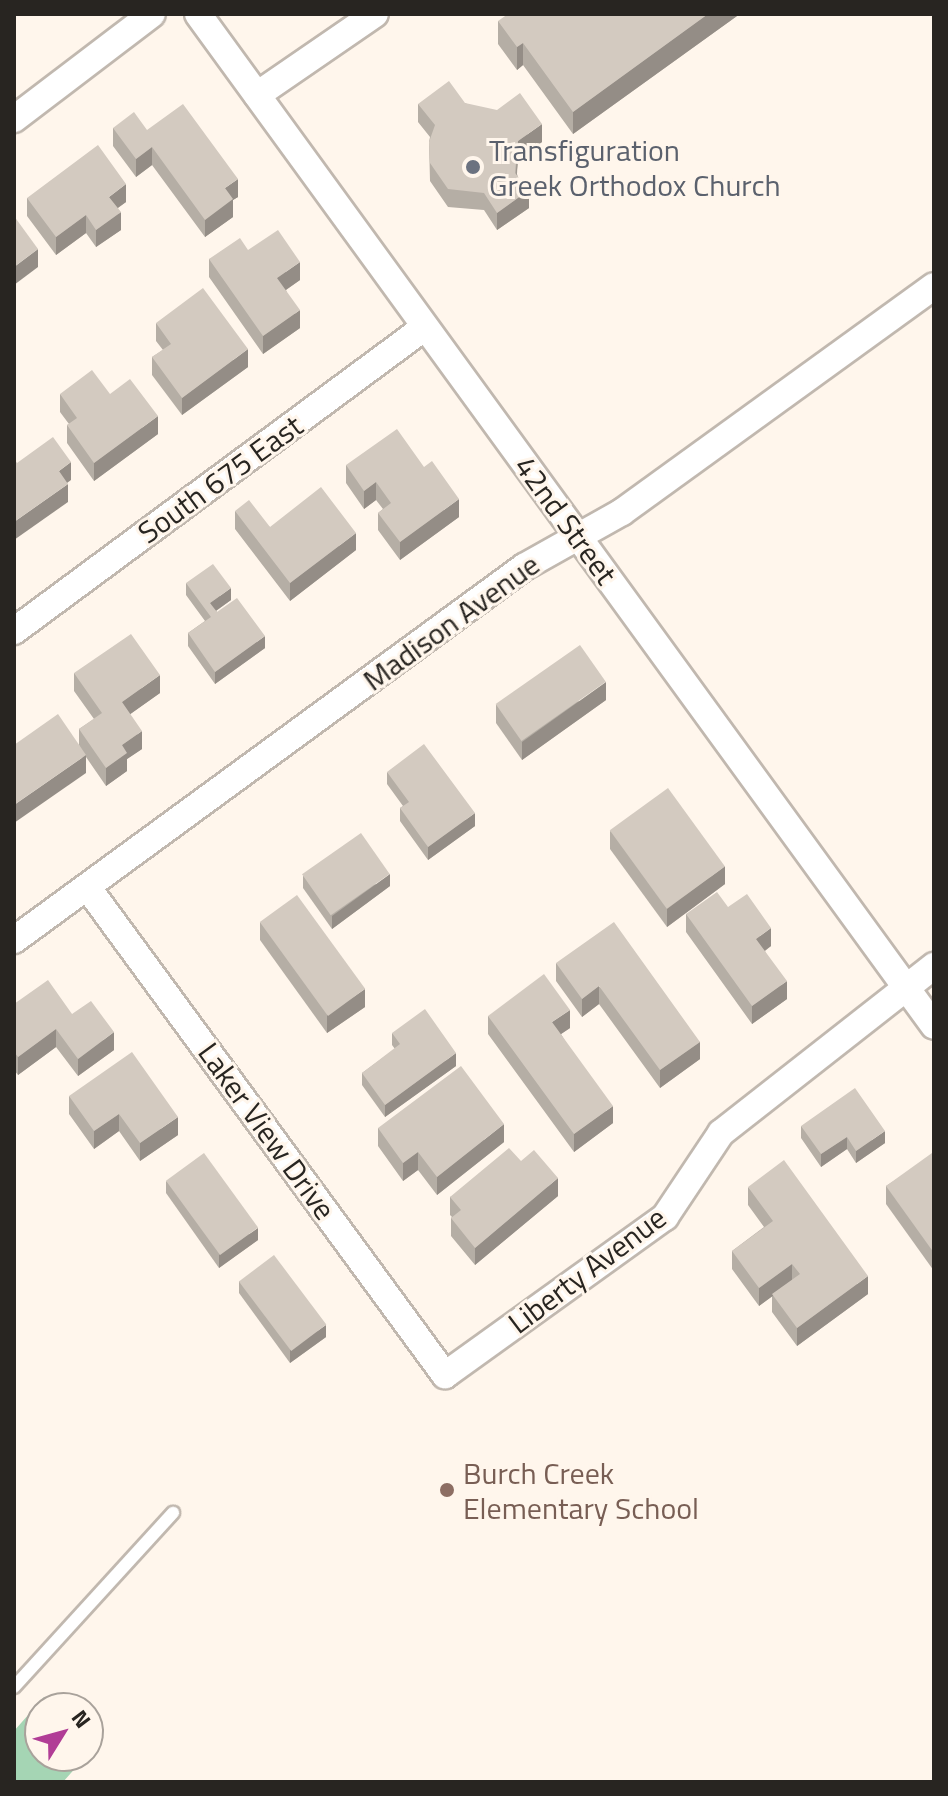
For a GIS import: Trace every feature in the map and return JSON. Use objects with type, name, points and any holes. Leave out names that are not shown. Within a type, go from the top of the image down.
[{"type":"street","points":[[14,119],[152,14]]},
{"type":"street","name":"42nd Street","points":[[198,14],[934,1026]]},
{"type":"street","points":[[257,95],[375,14]]},
{"type":"street","name":"Madison Avenue","points":[[14,940],[576,534],[622,512],[934,286]]},
{"type":"street","name":"South 675 East","points":[[14,631],[425,327]]},
{"type":"street","name":"Laker View Drive","points":[[88,888],[445,1375]]},
{"type":"street","name":"Liberty Avenue","points":[[445,1375],[665,1217],[721,1133],[934,966]]},
{"type":"lane","points":[[14,1687],[173,1513]]},
{"type":"green space","points":[[24,1720],[24,1772],[72,1772],[63,1782],[14,1782],[14,1731]]},
{"type":"building","points":[[508,14],[708,14],[573,112],[523,43],[517,47],[498,21]]},
{"type":"building","name":"Transfiguration Greek Orthodox Church","points":[[449,81],[465,103],[497,110],[520,93],[542,124],[518,141],[515,173],[529,190],[497,213],[484,193],[448,189],[430,163],[429,142],[435,125],[418,104]]},
{"type":"building","points":[[183,104],[238,179],[225,188],[233,199],[205,220],[152,147],[136,159],[113,128],[134,112],[147,130]]},
{"type":"building","points":[[98,145],[126,184],[109,197],[121,212],[96,230],[86,215],[56,237],[27,198]]},
{"type":"building","points":[[14,216],[38,249],[14,267]]},
{"type":"building","points":[[278,230],[300,262],[277,278],[300,310],[263,336],[209,259],[240,238],[248,250]]},
{"type":"building","points":[[203,288],[248,349],[182,398],[152,357],[171,344],[156,323]]},
{"type":"building","points":[[92,370],[110,394],[130,379],[158,416],[94,463],[67,425],[77,418],[60,394]]},
{"type":"building","points":[[397,429],[424,467],[432,461],[459,499],[400,542],[378,513],[391,503],[376,482],[364,491],[346,465]]},
{"type":"building","points":[[53,437],[71,462],[59,471],[68,484],[14,522],[14,459],[17,463]]},
{"type":"building","points":[[321,487],[356,533],[290,583],[235,511],[249,500],[270,527]]},
{"type":"building","points":[[213,564],[231,588],[210,603],[217,612],[237,598],[265,636],[215,672],[188,633],[211,617],[186,583]]},
{"type":"building","points":[[131,634],[160,675],[122,702],[142,731],[122,745],[127,753],[106,768],[79,729],[102,713],[74,673]]},
{"type":"building","points":[[580,645],[606,682],[521,741],[496,704]]},
{"type":"building","points":[[58,714],[86,755],[14,805],[14,745]]},
{"type":"building","points":[[424,744],[475,813],[428,847],[400,808],[409,802],[387,772]]},
{"type":"building","points":[[668,788],[725,866],[667,909],[610,830]]},
{"type":"building","points":[[361,833],[390,874],[331,915],[302,874]]},
{"type":"building","points":[[717,892],[728,907],[747,894],[771,928],[756,939],[787,981],[752,1006],[686,914]]},
{"type":"building","points":[[297,895],[365,989],[328,1016],[260,922]]},
{"type":"building","points":[[614,922],[700,1042],[660,1070],[599,986],[582,999],[556,963]]},
{"type":"building","points":[[544,974],[570,1010],[552,1022],[613,1106],[574,1134],[488,1016]]},
{"type":"building","points":[[48,980],[72,1014],[91,1001],[114,1032],[78,1059],[56,1029],[18,1057],[14,1052],[14,1004]]},
{"type":"building","points":[[425,1009],[456,1053],[385,1105],[362,1073],[400,1044],[392,1033]]},
{"type":"building","points":[[132,1052],[178,1117],[140,1143],[119,1114],[94,1131],[69,1096]]},
{"type":"building","points":[[461,1066],[504,1124],[437,1177],[418,1152],[403,1163],[378,1128]]},
{"type":"building","points":[[855,1088],[885,1131],[856,1151],[847,1137],[821,1154],[801,1126]]},
{"type":"building","points":[[509,1148],[521,1161],[534,1150],[558,1178],[475,1248],[451,1218],[461,1210],[450,1197]]},
{"type":"building","points":[[204,1153],[258,1227],[220,1255],[166,1181]]},
{"type":"building","points":[[932,1153],[934,1155],[934,1253],[886,1186]]},
{"type":"building","points":[[784,1160],[868,1276],[797,1328],[772,1294],[800,1274],[792,1264],[759,1288],[732,1251],[773,1221],[748,1187]]},
{"type":"building","points":[[274,1255],[326,1324],[291,1351],[239,1281]]},
{"type":"place","name":"Transfiguration Greek Orthodox Church","points":[[473,167]]},
{"type":"place","name":"Burch Creek Elementary School","points":[[447,1490]]}]
